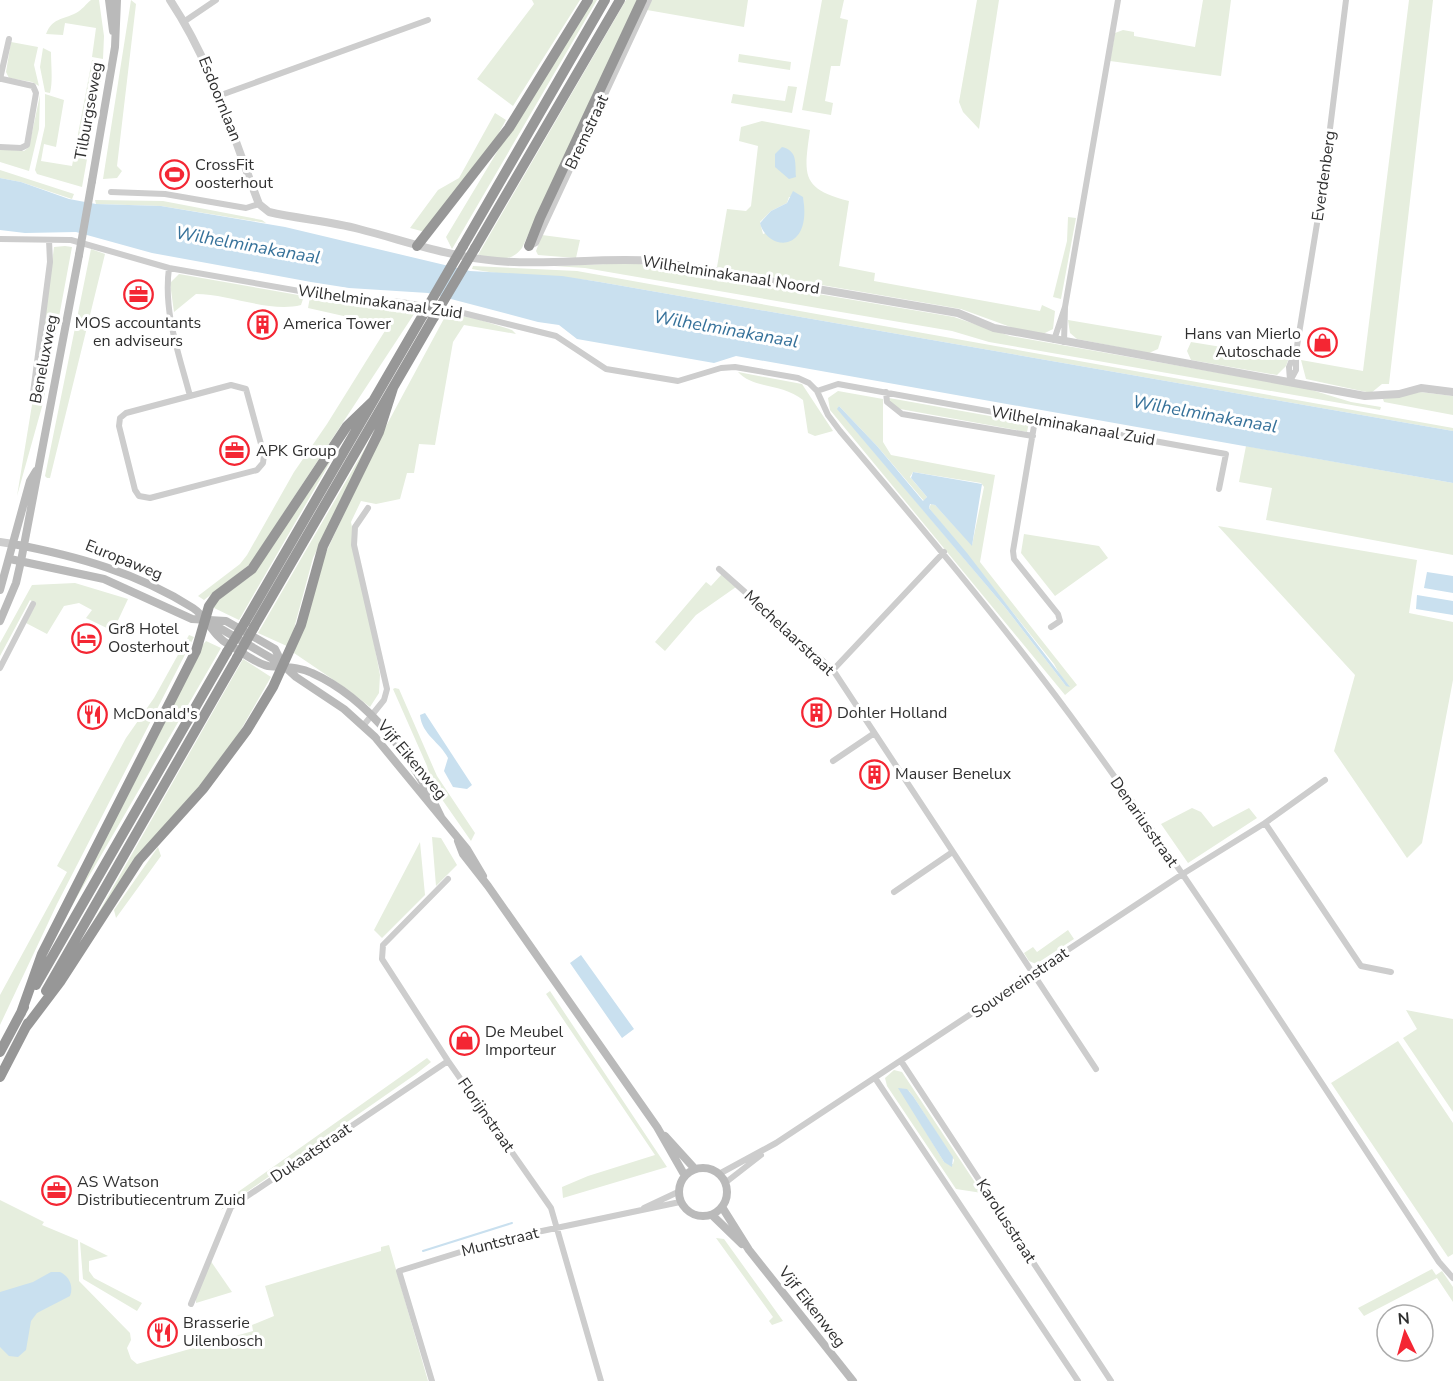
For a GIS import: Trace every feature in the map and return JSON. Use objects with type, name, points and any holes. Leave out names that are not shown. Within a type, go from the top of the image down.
[{"type":"highway","points":[[417,246],[509,128],[588,0]]},
{"type":"highway","points":[[0,1052],[232,655],[393,388],[463,246],[605,0]]},
{"type":"highway","points":[[250,625],[373,400],[475,248],[620,0]]},
{"type":"highway","points":[[529,246],[642,0]]},
{"type":"highway","points":[[26,1027],[60,982],[139,860],[203,789],[247,730],[283,665],[301,626],[323,546],[379,432],[393,388]]},
{"type":"highway","points":[[21,1013],[42,954],[196,651],[208,606],[216,596],[252,569],[347,426],[373,400]]},
{"type":"highway","points":[[0,1077],[232,655]]},
{"type":"main road","name":"Tilburgseweg","points":[[109,0],[115,47]]},
{"type":"main road","name":"Tilburgseweg","points":[[79,255],[115,47],[117,0]]},
{"type":"main road","name":"Beneluxweg","points":[[0,621],[15,584],[21,561],[79,255]]},
{"type":"main road","name":"Beneluxweg","points":[[0,590],[30,481],[38,468]]},
{"type":"main road","name":"Europaweg","points":[[10,559],[104,579],[192,619],[206,620],[226,621],[275,649],[283,665],[267,666],[222,641],[206,620],[195,609],[117,571],[78,557],[13,544]]},
{"type":"main road","name":"Vijf Eikenweg","points":[[283,665],[311,672],[332,684],[371,716],[397,745],[441,817]]},
{"type":"main road","name":"Vijf Eikenweg","points":[[283,665],[363,726],[387,750],[458,841],[467,849],[488,886],[657,1127],[685,1176]]},
{"type":"main road","name":"Vijf Eikenweg","points":[[657,1127],[695,1169]]},
{"type":"main road","points":[[708,1168],[719,1174],[725,1183],[727,1195],[722,1207],[712,1215],[693,1215],[680,1202],[678,1192],[685,1176],[695,1169],[708,1168]]},
{"type":"main road","name":"Vijf Eikenweg","points":[[722,1207],[748,1250]]},
{"type":"main road","name":"Vijf Eikenweg","points":[[712,1215],[748,1250],[853,1381]]},
{"type":"street","name":"Esdoornlaan","points":[[170,0],[185,21],[221,95],[259,204]]},
{"type":"street","points":[[185,21],[216,0]]},
{"type":"street","name":"Bremstraat","points":[[529,246],[536,243],[649,0]]},
{"type":"street","points":[[1064,342],[1065,307],[1118,0]]},
{"type":"street","name":"Everdenberg","points":[[1290,381],[1289,367],[1296,352],[1322,193],[1346,0]]},
{"type":"street","points":[[221,95],[428,20]]},
{"type":"street","points":[[0,147],[21,148],[28,142],[36,95],[35,88],[29,85],[1,79],[9,39]]},
{"type":"street","name":"Wilhelminakanaal Noord","points":[[111,192],[165,194],[246,208],[259,204],[269,212],[344,225],[417,246],[478,259],[560,263],[625,259],[654,261],[958,314],[994,328],[1365,396],[1399,394],[1421,388],[1453,392]]},
{"type":"street","name":"Wilhelminakanaal Zuid","points":[[0,239],[48,240],[91,245],[169,268],[318,295],[401,302],[455,311],[556,336],[606,369],[678,381],[721,368],[735,367],[803,380],[817,392],[838,384],[1226,454],[1219,489]]},
{"type":"street","points":[[32,401],[50,262],[48,240]]},
{"type":"street","points":[[529,246],[530,262]]},
{"type":"street","points":[[169,268],[166,290],[168,308],[190,396]]},
{"type":"street","points":[[1054,340],[1065,307]]},
{"type":"street","points":[[231,385],[246,389],[264,455],[263,463],[257,470],[150,498],[139,496],[135,490],[119,426],[120,418],[126,412],[190,396],[231,385]]},
{"type":"street","name":"Denariusstraat","points":[[817,392],[828,415],[840,431],[944,552],[1070,716],[1181,875],[1432,1252],[1451,1269],[1453,1278]]},
{"type":"street","name":"Wilhelminakanaal Zuid","points":[[886,392],[887,402],[902,414],[1033,436]]},
{"type":"street","points":[[1035,420],[1013,551],[1014,559],[1058,614],[1059,621],[1051,627]]},
{"type":"street","points":[[363,726],[384,700],[387,689],[354,546],[355,527],[368,508]]},
{"type":"street","points":[[0,542],[13,544]]},
{"type":"street","points":[[832,670],[944,552]]},
{"type":"street","points":[[0,558],[10,559]]},
{"type":"street","name":"Mechelaarstraat","points":[[719,569],[832,670],[1096,1069]]},
{"type":"street","points":[[0,668],[33,604]]},
{"type":"street","points":[[833,761],[873,734]]},
{"type":"street","name":"Souvereinstraat","points":[[719,1174],[776,1143],[1181,875],[1264,823],[1325,780]]},
{"type":"street","points":[[1264,823],[1361,966],[1391,972]]},
{"type":"street","points":[[894,892],[951,853]]},
{"type":"street","name":"Florijnstraat","points":[[448,879],[384,945],[381,952],[382,958],[448,1061],[551,1208],[558,1227]]},
{"type":"street","name":"Dukaatstraat","points":[[191,1304],[231,1207],[448,1061]]},
{"type":"street","name":"Karolusstraat","points":[[901,1061],[1112,1381]]},
{"type":"street","name":"Karolusstraat","points":[[875,1078],[1078,1381]]},
{"type":"street","name":"Souvereinstraat","points":[[725,1183],[776,1143]]},
{"type":"street","points":[[643,1208],[678,1192]]},
{"type":"street","points":[[558,1227],[680,1202]]},
{"type":"street","name":"Muntstraat","points":[[432,1381],[399,1270],[499,1240],[558,1227],[601,1381]]},
{"type":"green space","points":[[91,0],[99,0],[104,36],[103,59],[92,57],[96,28],[65,23],[63,35],[46,34],[54,22],[78,12]]},
{"type":"green space","points":[[131,0],[136,4],[117,166],[122,171],[117,178],[103,179]]},
{"type":"green space","points":[[532,0],[580,0],[513,106],[477,79],[534,4]]},
{"type":"green space","points":[[588,0],[597,0],[452,249],[446,237]]},
{"type":"green space","points":[[626,0],[637,0],[522,248],[508,258],[478,255]]},
{"type":"green space","points":[[652,0],[748,0],[744,27],[647,10]]},
{"type":"green space","points":[[822,0],[844,0],[840,18],[848,20],[840,66],[831,66],[825,101],[833,103],[831,115],[802,110]]},
{"type":"green space","points":[[977,0],[999,0],[979,129],[963,112],[959,102]]},
{"type":"green space","points":[[1203,0],[1231,0],[1221,76],[1110,61],[1115,33],[1123,30],[1134,32],[1134,36],[1195,47]]},
{"type":"green space","points":[[1409,0],[1433,0],[1389,384],[1382,384],[1371,393],[1306,379],[1301,360],[1363,371]]},
{"type":"green space","points":[[11,42],[38,47],[34,65],[39,86],[32,82],[9,78],[6,72]]},
{"type":"green space","points":[[43,48],[51,52],[50,93],[45,92],[40,67]]},
{"type":"green space","points":[[739,54],[791,62],[790,70],[738,62]]},
{"type":"green space","points":[[92,60],[103,63],[103,70],[82,187],[37,174],[35,170],[45,126],[45,94],[64,100],[56,147],[44,144],[41,161],[72,166]]},
{"type":"green space","points":[[788,86],[797,87],[792,113],[731,103],[733,94],[785,101]]},
{"type":"green space","points":[[40,95],[39,129],[29,171],[0,162],[0,149],[24,151],[29,147]]},
{"type":"green space","points":[[495,113],[506,120],[496,138],[425,232],[410,228],[438,190],[459,178]]},
{"type":"green space","points":[[762,121],[810,130],[807,158],[809,178],[821,191],[849,201],[839,266],[875,273],[874,281],[1040,311],[1042,305],[1055,311],[1053,329],[1043,334],[1016,329],[961,309],[717,267],[727,209],[746,211],[751,206],[758,146],[739,141],[741,127]],"holes":[[[789,197],[803,197],[804,218],[763,234],[760,222],[771,211],[787,203]]]},
{"type":"green space","points":[[0,170],[74,194],[72,199],[21,182],[0,178]]},
{"type":"green space","points":[[95,200],[163,201],[262,220],[266,223],[161,206],[96,204]]},
{"type":"green space","points":[[1068,217],[1076,218],[1061,299],[1053,297],[1067,241]]},
{"type":"green space","points":[[542,235],[580,240],[576,258],[538,255],[536,251]]},
{"type":"green space","points":[[54,247],[72,247],[43,403],[17,496],[41,350]]},
{"type":"green space","points":[[91,249],[105,254],[50,478],[47,478],[45,476]]},
{"type":"green space","points":[[634,263],[954,317],[1010,336],[1305,388],[1351,402],[1381,407],[1380,410],[989,342],[952,331],[585,268],[554,266]]},
{"type":"green space","points":[[473,266],[577,271],[1453,428],[1453,431],[600,282],[488,272],[472,269]]},
{"type":"green space","points":[[179,274],[304,296],[301,305],[276,307],[196,294],[174,312],[170,283]]},
{"type":"green space","points":[[310,297],[418,308],[250,564],[204,600],[198,596],[240,564],[247,555],[294,472],[388,326],[308,308]]},
{"type":"green space","points":[[447,313],[477,319],[512,330],[516,334],[464,325],[453,342],[435,445],[419,444],[414,473],[407,473],[400,499],[376,504],[361,501],[351,522],[380,675],[379,693],[370,707],[294,653],[316,574],[378,441]]},
{"type":"green space","points":[[1068,320],[1162,336],[1158,349],[1149,353],[1077,339],[1070,333]]},
{"type":"green space","points":[[1191,342],[1289,358],[1286,366],[1277,375],[1191,360],[1187,351]]},
{"type":"green space","points":[[738,372],[802,384],[833,431],[815,436],[808,433],[803,400],[787,391],[752,381]]},
{"type":"green space","points":[[838,391],[883,399],[883,442],[891,455],[995,475],[980,562],[1077,685],[1065,695],[830,410],[828,398]],"holes":[[[839,406],[924,501],[927,497],[910,477],[913,472],[981,483],[984,487],[972,545],[935,505],[931,504],[929,508],[1054,664],[1066,686],[1004,606],[838,409]]]},
{"type":"green space","points":[[1420,392],[1453,396],[1453,415],[1384,402],[1383,399]]},
{"type":"green space","points":[[889,398],[1029,423],[1027,432],[900,409],[888,402]]},
{"type":"green space","points":[[371,438],[313,558],[289,647],[258,633]]},
{"type":"green space","points":[[1246,446],[1453,483],[1453,555],[1266,520],[1272,488],[1239,482]]},
{"type":"green space","points":[[336,452],[239,620],[212,607],[251,576]]},
{"type":"green space","points":[[1218,526],[1417,560],[1409,613],[1453,622],[1453,680],[1422,843],[1407,858],[1334,751],[1355,675]]},
{"type":"green space","points":[[1024,534],[1099,546],[1108,558],[1055,596],[1021,553]]},
{"type":"green space","points":[[722,574],[736,587],[696,615],[665,651],[655,642],[706,582],[711,586]]},
{"type":"green space","points":[[75,583],[128,599],[113,631],[86,618],[92,610],[79,603],[64,606],[47,634],[26,623],[36,604],[30,600],[0,656],[0,643],[32,585]]},
{"type":"green space","points":[[189,635],[194,637],[57,904],[0,1025],[0,995],[67,872],[57,866],[126,738],[154,698]]},
{"type":"green space","points":[[206,641],[221,648],[66,916],[202,646]]},
{"type":"green space","points":[[243,659],[271,677],[239,733],[75,954]]},
{"type":"green space","points":[[393,689],[399,689],[437,776],[475,833],[471,841],[432,785],[427,766]]},
{"type":"green space","points":[[1192,808],[1201,812],[1213,827],[1249,808],[1257,818],[1188,863],[1161,824]]},
{"type":"green space","points":[[432,837],[441,838],[457,865],[436,886]]},
{"type":"green space","points":[[420,842],[425,895],[382,938],[374,930]]},
{"type":"green space","points":[[158,847],[161,856],[116,918],[114,910]]},
{"type":"green space","points":[[1068,930],[1074,939],[1036,964],[1029,961],[1024,953],[1033,947],[1037,952]]},
{"type":"green space","points":[[550,991],[667,1167],[563,1198],[562,1187],[588,1176],[655,1155],[546,994]]},
{"type":"green space","points":[[1406,1010],[1453,1019],[1453,1112],[1403,1038],[1417,1029]]},
{"type":"green space","points":[[1398,1041],[1453,1123],[1453,1254],[1448,1257],[1331,1083]]},
{"type":"green space","points":[[427,1058],[431,1062],[416,1074],[221,1210],[228,1199]]},
{"type":"green space","points":[[894,1070],[902,1072],[982,1193],[956,1189],[887,1086],[885,1078]],"holes":[[[900,1089],[909,1091],[954,1160],[953,1164],[944,1162]]]},
{"type":"green space","points":[[0,1200],[44,1222],[42,1225],[78,1240],[79,1281],[130,1333],[131,1340],[127,1348],[131,1359],[137,1364],[253,1331],[252,1325],[274,1316],[265,1286],[381,1251],[381,1247],[389,1245],[428,1381],[0,1381]]},
{"type":"green space","points":[[716,1238],[724,1239],[783,1321],[772,1325],[769,1321],[773,1317]]},
{"type":"green space","points":[[80,1242],[108,1256],[89,1261],[89,1271],[94,1278],[142,1303],[137,1311],[83,1279]]},
{"type":"green space","points":[[210,1260],[232,1292],[196,1303],[196,1296]]},
{"type":"green space","points":[[1432,1269],[1436,1275],[1442,1271],[1453,1287],[1453,1302],[1437,1278],[1389,1303],[1375,1303],[1375,1310],[1364,1316],[1358,1308]]},
{"type":"water","points":[[782,147],[791,151],[793,155],[796,177],[789,179],[775,167],[775,154]]},
{"type":"water","name":"Wilhelminakanaal","points":[[0,178],[21,182],[69,199],[96,204],[161,206],[285,227],[470,271],[562,276],[600,282],[1453,431],[1453,483],[736,356],[714,363],[577,339],[559,325],[538,322],[428,293],[349,288],[311,282],[152,253],[76,232],[25,233],[0,230]]},
{"type":"water","points":[[793,191],[803,197],[802,227],[792,240],[775,241],[765,233],[760,223],[771,211],[787,203]]},
{"type":"water","points":[[839,406],[877,446],[923,501],[927,497],[911,478],[913,472],[982,484],[972,546],[935,505],[930,504],[929,508],[967,553],[1070,687],[1066,686],[1004,606],[837,409]]},
{"type":"water","points":[[1427,572],[1453,576],[1453,593],[1424,588]]},
{"type":"water","points":[[1417,595],[1453,601],[1453,615],[1416,609]]},
{"type":"water","points":[[425,713],[472,785],[467,789],[453,787],[444,771],[448,758],[424,728],[420,715]]},
{"type":"water","points":[[581,955],[634,1029],[622,1038],[570,963]]},
{"type":"water","points":[[898,1088],[907,1089],[913,1096],[953,1157],[952,1167],[944,1162]]},
{"type":"water","points":[[51,1272],[60,1272],[68,1279],[71,1285],[70,1296],[37,1313],[31,1321],[26,1350],[18,1357],[9,1356],[0,1347],[0,1292],[33,1282]]},
{"type":"waterway","points":[[423,1251],[512,1223]]},
{"type":"place","name":"CrossFit oosterhout","points":[[174,174]]},
{"type":"place","name":"MOS accountants en adviseurs","points":[[138,295]]},
{"type":"place","name":"America Tower","points":[[262,324]]},
{"type":"place","name":"Hans van Mierlo Autoschade","points":[[1322,343]]},
{"type":"place","name":"APK Group","points":[[235,451]]},
{"type":"place","name":"Gr8 Hotel Oosterhout","points":[[87,638]]},
{"type":"place","name":"Dohler Holland","points":[[816,713]]},
{"type":"place","name":"McDonald's","points":[[92,714]]},
{"type":"place","name":"Mauser Benelux","points":[[874,774]]},
{"type":"place","name":"De Meubel Importeur","points":[[464,1041]]},
{"type":"place","name":"AS Watson Distributiecentrum Zuid","points":[[56,1191]]},
{"type":"place","name":"Brasserie Uilenbosch","points":[[162,1332]]}]
